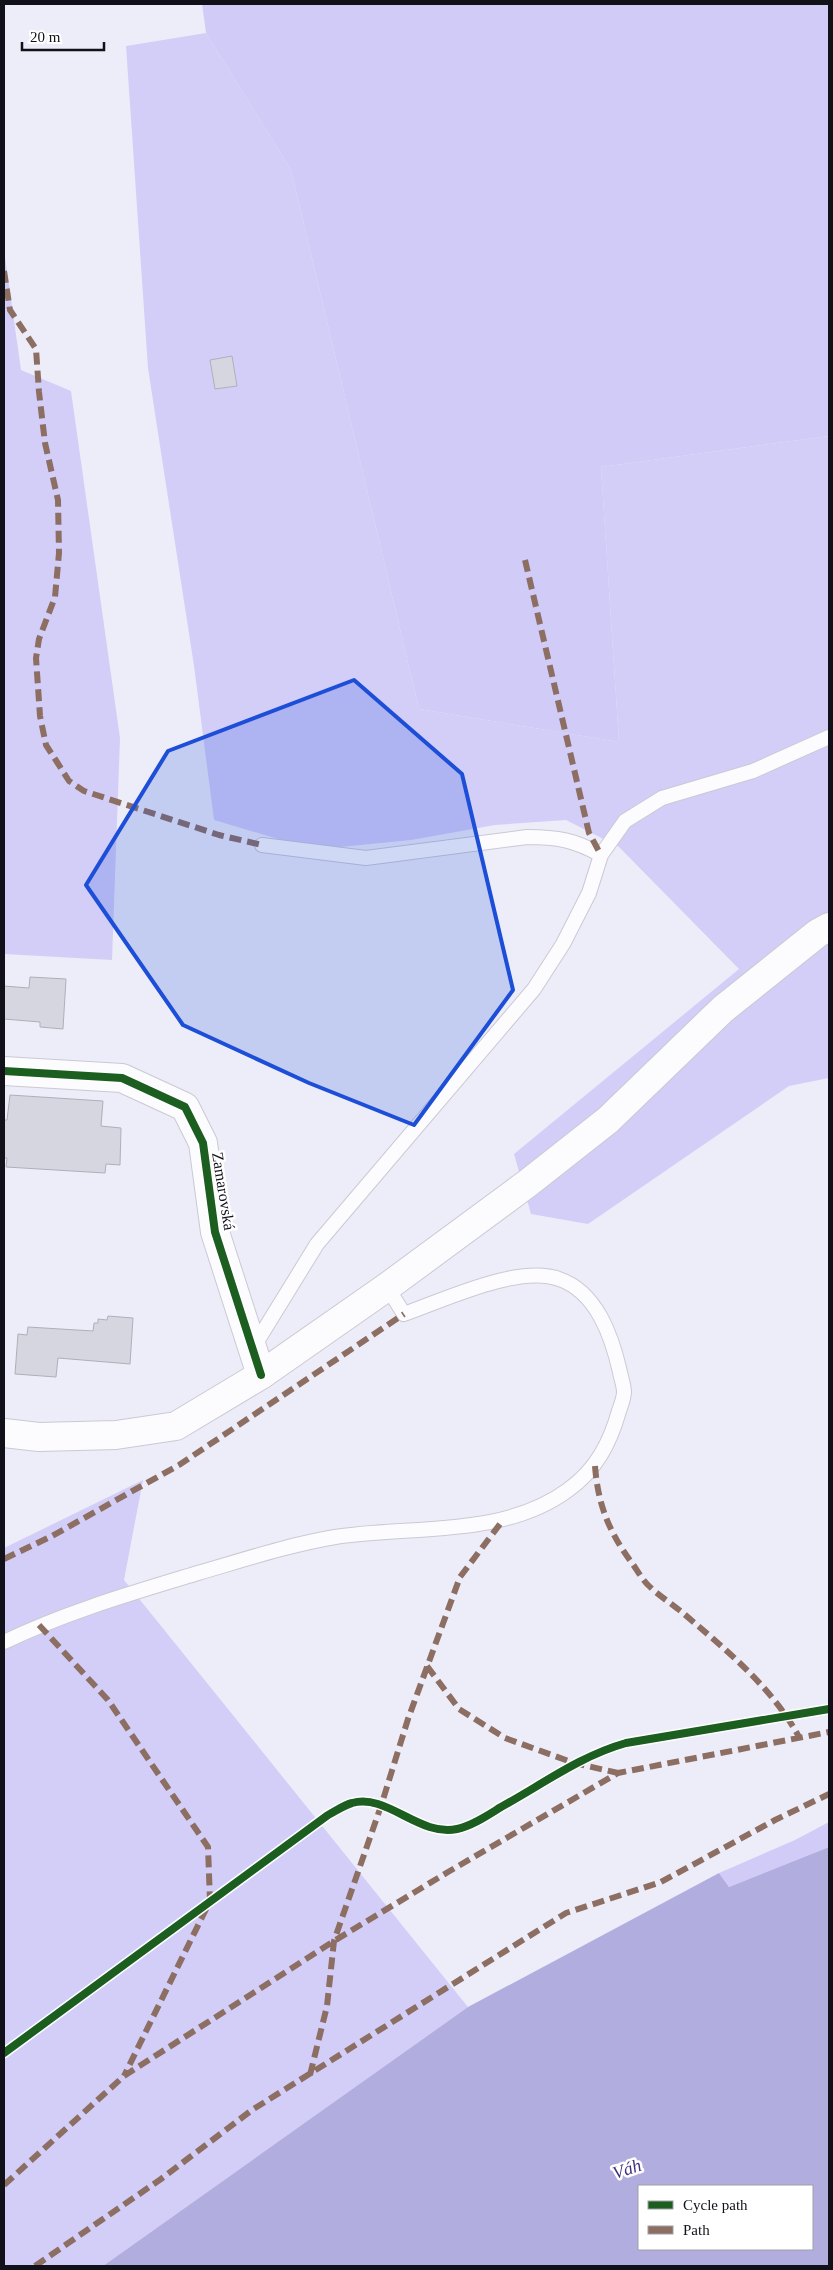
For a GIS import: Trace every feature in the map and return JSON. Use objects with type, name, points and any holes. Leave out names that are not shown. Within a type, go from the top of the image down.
[{"type":"main road","points":[[4,1433],[39,1437],[116,1435],[176,1426],[261,1375],[387,1287],[528,1183],[608,1120],[724,1009],[818,933],[829,927]]},
{"type":"main road","name":"Zamarovská","points":[[4,1071],[122,1078],[185,1107],[203,1143],[215,1232],[261,1375]]},
{"type":"lane","points":[[252,1349],[317,1244],[534,990],[563,944],[584,901],[601,855],[624,821],[662,798],[754,771],[829,738]]},
{"type":"lane","points":[[262,846],[366,858],[527,837],[552,837],[582,844],[601,855]]},
{"type":"lane","points":[[4,1642],[39,1625],[131,1593],[276,1550],[334,1537],[400,1530],[470,1526],[504,1520],[542,1505],[568,1490],[595,1466],[612,1435],[624,1393],[616,1354],[601,1317],[582,1293],[559,1279],[530,1276],[492,1282],[404,1314],[387,1287]]},
{"type":"highlighted area","points":[[354,680],[462,774],[513,990],[414,1125],[309,1083],[183,1025],[86,885],[168,751]]},
{"type":"shaded area","points":[[202,4],[829,4],[829,436],[601,467],[619,742],[419,709],[291,170],[206,33]]},
{"type":"shaded area","points":[[206,33],[291,170],[419,709],[619,742],[601,467],[829,436],[829,1078],[789,1086],[588,1224],[531,1214],[514,1154],[739,969],[619,847],[566,820],[495,825],[411,840],[330,848],[285,841],[214,820],[194,666],[148,368],[126,46]]},
{"type":"shaded area","points":[[4,250],[21,370],[71,391],[120,738],[112,960],[4,954]]},
{"type":"shaded area","points":[[143,1480],[124,1580],[468,2007],[103,2266],[4,2266],[4,1548]]},
{"type":"shaded area","points":[[829,1822],[829,1847],[729,1887],[719,1873],[795,1840]]},
{"type":"water","name":"Váh","points":[[829,1847],[829,2266],[103,2266],[468,2007],[719,1873],[729,1887]]},
{"type":"building","points":[[232,356],[237,386],[215,389],[210,360]]},
{"type":"building","points":[[30,977],[66,979],[63,1029],[40,1027],[40,1022],[4,1019],[4,986],[29,988]]},
{"type":"building","points":[[10,1095],[103,1101],[101,1126],[121,1128],[120,1165],[106,1164],[105,1173],[6,1167],[7,1158],[4,1158],[4,1120],[7,1120]]},
{"type":"building","points":[[108,1316],[133,1318],[130,1364],[58,1358],[56,1377],[15,1374],[18,1334],[27,1335],[28,1327],[93,1331],[94,1323],[98,1323],[98,1319],[107,1320]]},
{"type":"marked path","points":[[4,271],[10,310],[36,349],[45,443],[58,500],[59,553],[55,597],[39,639],[36,658],[40,716],[46,745],[69,781],[84,791],[219,835],[262,845]]},
{"type":"marked path","points":[[525,560],[589,833],[601,855]]},
{"type":"marked path","points":[[4,1559],[52,1536],[179,1465],[404,1314]]},
{"type":"marked path","points":[[595,1466],[599,1493],[606,1518],[624,1552],[644,1580],[747,1670],[776,1702],[799,1737]]},
{"type":"marked path","points":[[310,2075],[327,2006],[334,1941],[381,1806],[408,1719],[460,1577],[503,1520]]},
{"type":"marked path","points":[[39,1625],[108,1700],[208,1847],[210,1901],[124,2076]]},
{"type":"marked path","points":[[427,1666],[459,1709],[505,1738],[574,1763],[618,1773]]},
{"type":"marked path","points":[[4,2185],[124,2076],[334,1941],[618,1773],[829,1732]]},
{"type":"marked path","points":[[35,2266],[161,2179],[252,2110],[566,1913],[661,1882],[775,1820],[829,1794]]},
{"type":"cycle path","points":[[4,1071],[122,1078],[185,1107],[203,1143],[215,1232],[261,1375]]},
{"type":"cycle path","points":[[4,2053],[328,1815],[346,1805],[365,1802],[378,1804],[429,1827],[443,1830],[457,1829],[480,1820],[577,1763],[626,1743],[829,1709]]}]
